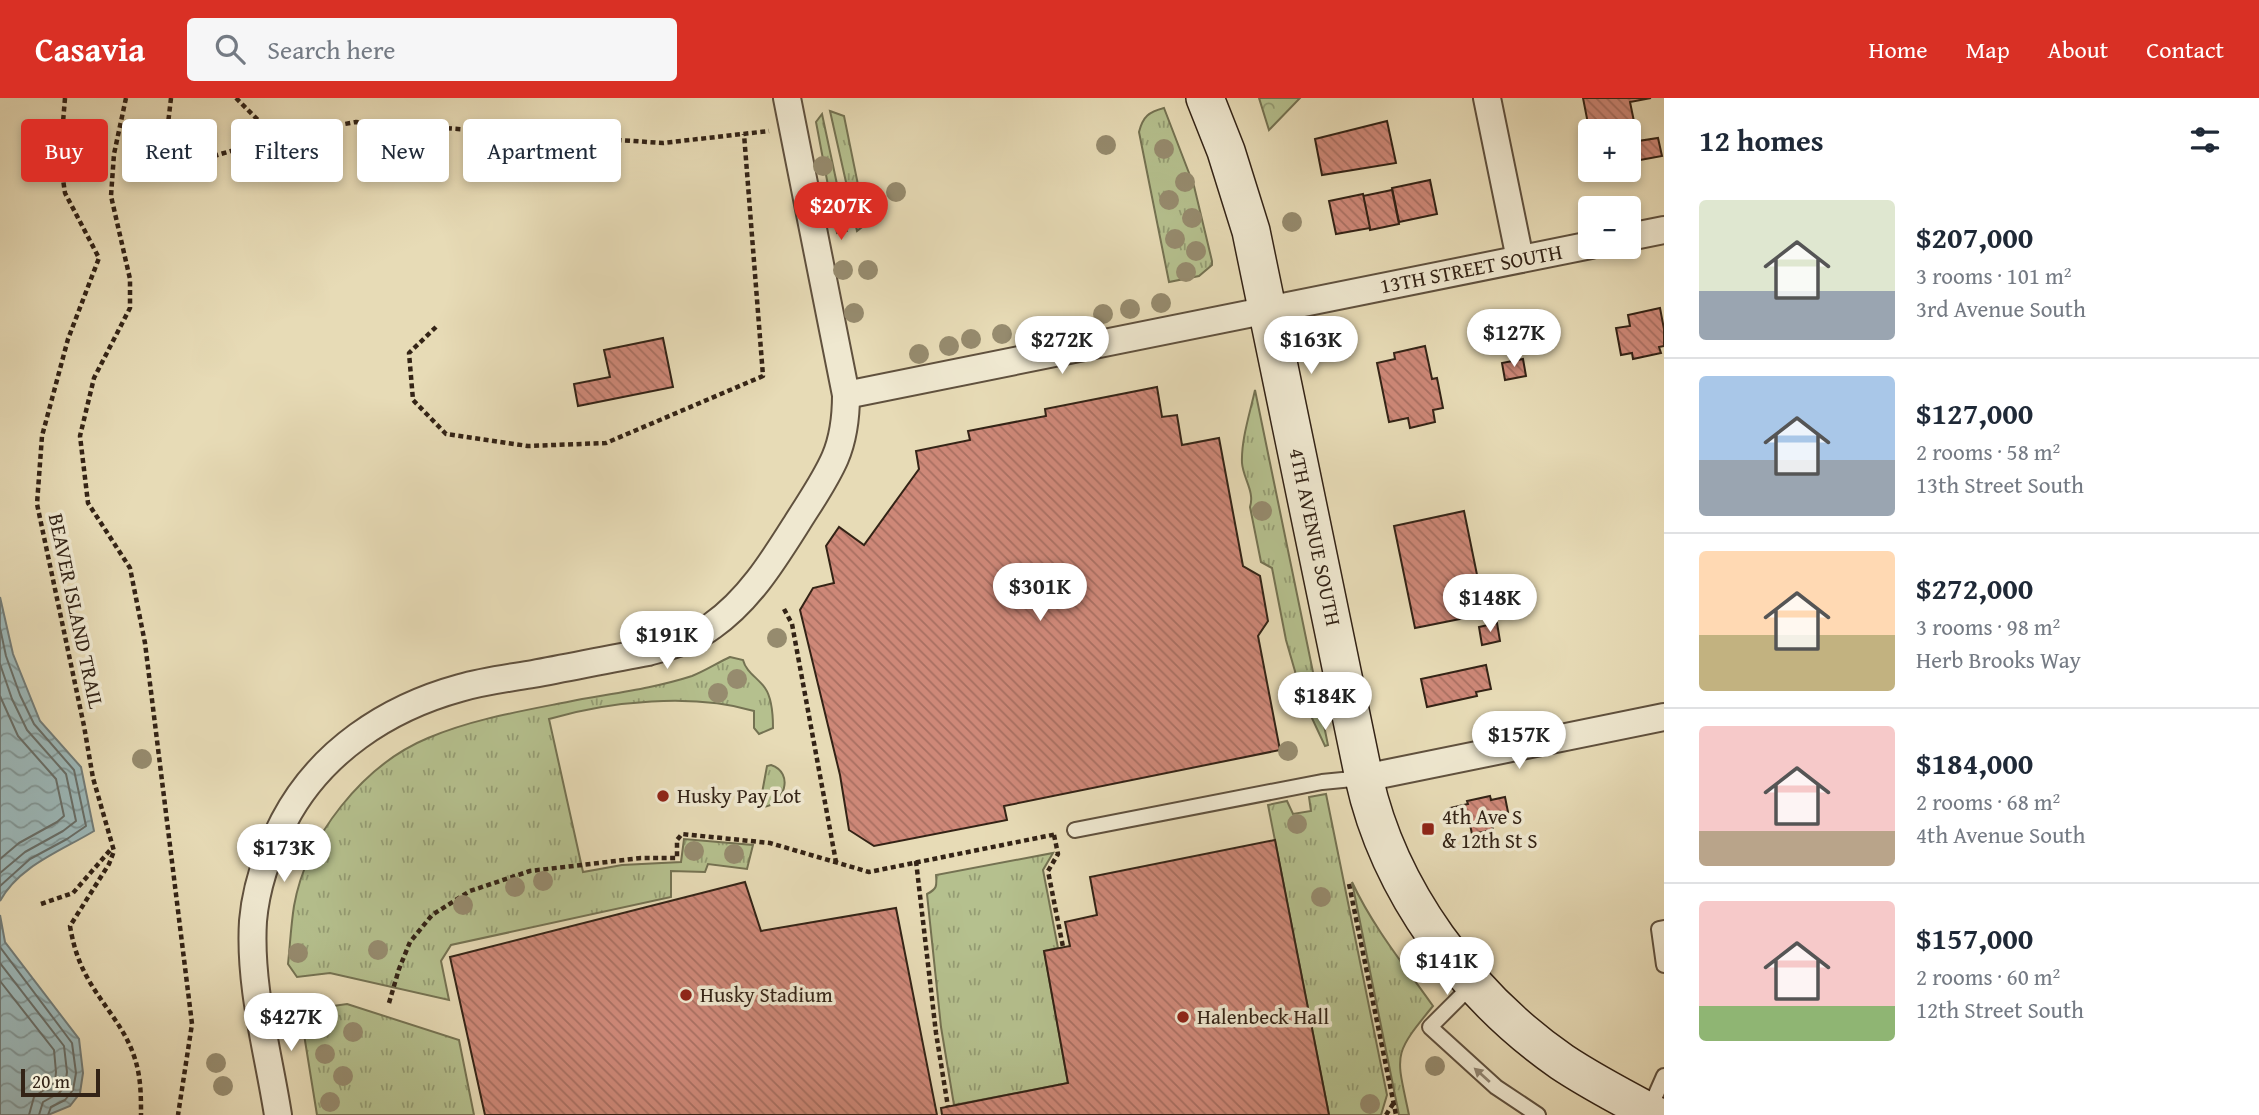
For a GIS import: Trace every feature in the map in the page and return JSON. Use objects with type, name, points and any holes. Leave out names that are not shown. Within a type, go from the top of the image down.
[{"type":"street","points":[[278,1115],[254,972],[254,910],[276,836],[317,773],[346,745],[372,726],[414,703],[463,687],[648,652],[711,628],[745,597],[763,576],[823,482],[845,427],[846,395],[787,98]]},
{"type":"street","name":"4TH AVENUE SOUTH","points":[[1205,98],[1226,151],[1251,231],[1364,778],[1385,842],[1433,930],[1473,984],[1525,1034],[1560,1060],[1600,1086],[1651,1113]]},
{"type":"street","points":[[1487,98],[1520,259]]},
{"type":"street","points":[[1641,235],[1664,230]]},
{"type":"street","name":"13TH STREET SOUTH","points":[[846,395],[1578,248]]},
{"type":"street","points":[[1364,778],[1664,717]]},
{"type":"lane","points":[[1076,830],[1322,782],[1364,778]]},
{"type":"lane","points":[[1664,928],[1659,929],[1664,964]]},
{"type":"lane","points":[[1473,984],[1430,1027],[1496,1087],[1538,1115]]},
{"type":"lane","points":[[1651,1113],[1664,1076]]},
{"type":"path","name":"BEAVER ISLAND TRAIL","points":[[65,98],[60,159],[65,192],[99,258],[68,340],[42,436],[37,504],[93,778],[113,847]]},
{"type":"path","name":"BEAVER ISLAND TRAIL","points":[[126,98],[114,154],[111,196],[130,279],[130,307],[94,378],[80,436],[88,503],[130,568],[145,643],[192,1024],[178,1115]]},
{"type":"path","points":[[171,98],[166,141],[187,164],[231,151]]},
{"type":"path","points":[[236,98],[257,119]]},
{"type":"path","points":[[343,125],[356,122],[663,143],[793,126]]},
{"type":"path","points":[[436,327],[409,353],[413,400],[446,433],[528,446],[606,443],[763,376],[744,134]]},
{"type":"path","points":[[784,609],[792,624],[836,862]]},
{"type":"path","points":[[389,1003],[398,969],[410,942],[432,915],[470,891],[530,871],[641,858],[677,858],[677,840],[682,834],[769,843],[869,872],[1076,830]]},
{"type":"path","points":[[1054,835],[1058,854],[1048,871],[1063,947]]},
{"type":"path","points":[[41,904],[73,893],[113,847]]},
{"type":"path","points":[[113,847],[109,864],[70,926],[74,946],[87,979],[119,1023],[134,1053],[141,1088],[141,1115]]},
{"type":"path","points":[[916,861],[936,1033],[948,1107]]},
{"type":"path","points":[[1349,884],[1396,1115]]},
{"type":"path","points":[[1386,1115],[1394,1103]]},
{"type":"green space","points":[[1259,98],[1300,98],[1269,130]]},
{"type":"green space","points":[[1164,108],[1194,186],[1212,261],[1212,265],[1199,276],[1169,282],[1139,132],[1147,116]]},
{"type":"green space","points":[[830,111],[844,116],[866,224],[857,231]]},
{"type":"green space","points":[[822,114],[847,231],[837,233],[816,122]]},
{"type":"green space","points":[[1255,390],[1328,745],[1325,746],[1303,699],[1286,640],[1272,568],[1261,562],[1250,507],[1251,496],[1243,469],[1242,454]]},
{"type":"green space","points":[[730,657],[743,660],[765,688],[771,702],[773,728],[759,734],[754,728],[754,711],[705,702],[625,704],[549,719],[583,872],[622,865],[681,862],[684,839],[753,845],[747,869],[708,864],[705,872],[671,871],[671,897],[451,945],[441,961],[449,1000],[330,973],[297,977],[288,964],[294,906],[311,854],[341,806],[381,766],[428,738],[464,725],[678,680],[697,674]]},
{"type":"green space","points":[[771,765],[783,775],[784,788],[776,801],[763,807],[760,804],[767,766]]},
{"type":"green space","points":[[1326,794],[1387,1095],[1381,1115],[1329,1115],[1268,805],[1287,801],[1293,814],[1311,811],[1309,797]]},
{"type":"green space","points":[[1053,853],[1043,870],[1058,948],[1044,951],[1068,1083],[954,1105],[941,1027],[927,894],[936,887],[936,875]]},
{"type":"green space","points":[[1352,882],[1379,930],[1433,1006],[1410,1035],[1401,1056],[1400,1066],[1409,1115],[1399,1115]]},
{"type":"green space","points":[[347,1004],[459,1040],[474,1115],[317,1115],[302,1022],[305,1010]]},
{"type":"water","points":[[0,597],[13,654],[40,721],[81,767],[94,831],[29,869],[8,889],[0,901]]},
{"type":"water","points":[[0,915],[5,942],[79,1039],[83,1073],[80,1093],[70,1106],[48,1115],[0,1115]]},
{"type":"building","points":[[1583,98],[1651,98],[1630,102],[1633,119],[1587,119]]},
{"type":"building","points":[[1387,121],[1396,163],[1322,175],[1315,139]]},
{"type":"building","points":[[1658,138],[1662,156],[1641,160],[1641,141]]},
{"type":"building","points":[[1430,180],[1437,214],[1399,222],[1392,188]]},
{"type":"building","points":[[1392,190],[1399,224],[1370,230],[1363,196]]},
{"type":"building","points":[[1363,194],[1370,228],[1336,234],[1329,201]]},
{"type":"building","points":[[1660,308],[1664,329],[1664,346],[1659,347],[1661,353],[1633,359],[1632,353],[1621,355],[1616,328],[1630,326],[1628,315]]},
{"type":"building","points":[[663,338],[673,387],[578,406],[574,384],[610,377],[604,350]]},
{"type":"building","points":[[1425,346],[1432,379],[1437,378],[1443,408],[1433,410],[1435,422],[1410,428],[1408,418],[1389,422],[1377,363],[1395,359],[1394,353]]},
{"type":"building","points":[[1523,359],[1526,376],[1505,380],[1502,363]]},
{"type":"building","points":[[1157,387],[1162,417],[1177,415],[1182,445],[1219,438],[1243,566],[1260,576],[1268,621],[1258,636],[1280,750],[1004,806],[1007,820],[874,846],[849,830],[840,775],[800,610],[813,588],[834,583],[826,546],[839,527],[864,545],[919,469],[916,451],[970,440],[968,431],[1046,416],[1045,409]]},
{"type":"building","points":[[1464,511],[1485,614],[1415,628],[1394,526]]},
{"type":"building","points":[[1497,623],[1500,641],[1482,645],[1479,627]]},
{"type":"building","points":[[1486,665],[1491,689],[1476,692],[1477,696],[1427,707],[1421,679]]},
{"type":"building","points":[[1490,796],[1491,800],[1505,797],[1508,812],[1490,816],[1493,830],[1472,834],[1469,820],[1452,823],[1450,808]]},
{"type":"building","name":"Halenbeck Hall","points":[[1275,840],[1329,1115],[942,1115],[941,1108],[1068,1083],[1044,951],[1070,946],[1065,922],[1097,915],[1090,877]]},
{"type":"building","name":"Husky Stadium","points":[[745,882],[761,931],[896,908],[937,1115],[485,1115],[450,957]]},
{"type":"place","name":"Husky Pay Lot","points":[[663,796]]},
{"type":"place","name":"4th Ave S & 12th St S","points":[[1428,829]]},
{"type":"place","name":"Husky Stadium","points":[[686,995]]},
{"type":"place","name":"Halenbeck Hall","points":[[1183,1017]]}]
